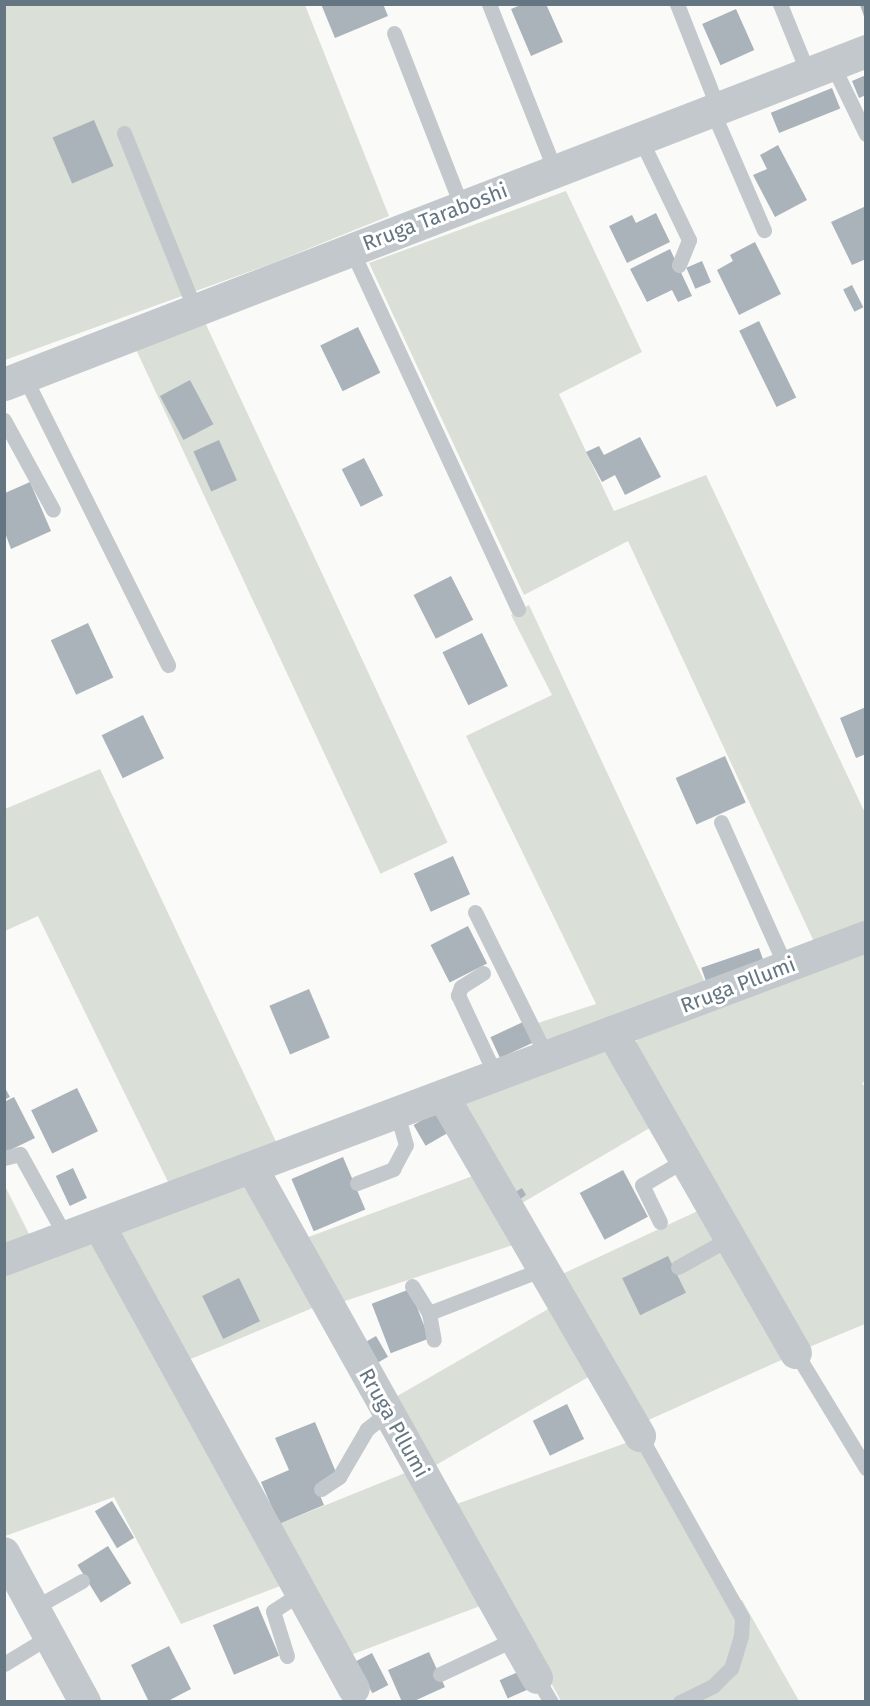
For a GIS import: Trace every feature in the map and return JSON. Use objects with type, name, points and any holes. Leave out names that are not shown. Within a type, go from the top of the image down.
[{"type":"street","name":"Rruga Taraboshi","points":[[14,380],[866,51]]},
{"type":"street","name":"Rruga Pllumi","points":[[4,1260],[866,937]]},
{"type":"street","points":[[612,1032],[796,1353]]},
{"type":"street","points":[[443,1096],[640,1437]]},
{"type":"street","name":"Rruga Pllumi","points":[[252,1168],[544,1690]]},
{"type":"street","points":[[99,1225],[357,1695]]},
{"type":"street","points":[[4,1553],[20,1593],[50,1636],[85,1701]]},
{"type":"lane","points":[[489,4],[555,171]]},
{"type":"lane","points":[[677,4],[715,109],[764,230]]},
{"type":"lane","points":[[780,4],[820,69],[866,134]]},
{"type":"lane","points":[[394,33],[462,207]]},
{"type":"lane","points":[[124,133],[195,310]]},
{"type":"lane","points":[[640,138],[689,240],[679,265]]},
{"type":"lane","points":[[351,249],[518,609]]},
{"type":"lane","points":[[14,380],[168,664]]},
{"type":"lane","points":[[4,420],[53,510]]},
{"type":"lane","points":[[721,822],[786,967]]},
{"type":"lane","points":[[475,912],[547,1057]]},
{"type":"lane","points":[[483,973],[461,987],[458,995],[496,1076]]},
{"type":"lane","points":[[357,1183],[393,1169],[406,1145],[397,1113]]},
{"type":"lane","points":[[4,1158],[20,1154],[66,1237]]},
{"type":"lane","points":[[660,1222],[642,1185],[685,1160]]},
{"type":"lane","points":[[678,1267],[730,1238]]},
{"type":"lane","points":[[429,1313],[543,1269]]},
{"type":"lane","points":[[412,1286],[429,1313],[434,1340]]},
{"type":"lane","points":[[796,1353],[866,1468]]},
{"type":"lane","points":[[321,1489],[339,1477],[367,1428],[389,1413]]},
{"type":"lane","points":[[640,1437],[742,1618],[741,1636],[732,1668],[712,1686],[680,1701]]},
{"type":"lane","points":[[20,1593],[82,1581]]},
{"type":"lane","points":[[287,1656],[273,1611],[301,1593]]},
{"type":"lane","points":[[4,1664],[50,1636]]},
{"type":"lane","points":[[440,1674],[515,1639]]},
{"type":"shaded area","points":[[4,5],[305,5],[389,216],[273,263],[5,360]]},
{"type":"shaded area","points":[[566,191],[642,352],[559,394],[614,511],[706,475],[865,813],[865,928],[816,946],[628,541],[524,595],[369,263]]},
{"type":"shaded area","points":[[202,316],[448,843],[380,874],[135,347]]},
{"type":"shaded area","points":[[529,605],[707,987],[550,1048],[538,1023],[596,1004],[466,736],[552,695],[511,615]]},
{"type":"shaded area","points":[[100,769],[279,1148],[172,1190],[38,916],[5,931],[5,809]]},
{"type":"shaded area","points":[[865,950],[866,1081],[862,1083],[866,1089],[865,1324],[802,1350],[632,1048],[643,1031]]},
{"type":"shaded area","points":[[601,1048],[610,1052],[653,1126],[517,1206],[462,1113],[467,1100]]},
{"type":"shaded area","points":[[478,1174],[519,1243],[339,1303],[303,1239]]},
{"type":"shaded area","points":[[244,1180],[322,1304],[186,1361],[115,1232]]},
{"type":"shaded area","points":[[4,1184],[32,1240],[4,1252]]},
{"type":"shaded area","points":[[702,1209],[719,1252],[728,1257],[788,1357],[642,1423],[558,1276]]},
{"type":"shaded area","points":[[97,1238],[288,1583],[181,1624],[114,1497],[5,1536],[4,1271]]},
{"type":"shaded area","points":[[555,1305],[594,1373],[431,1468],[391,1400]]},
{"type":"shaded area","points":[[634,1440],[727,1605],[742,1600],[799,1701],[561,1701],[454,1505]]},
{"type":"shaded area","points":[[415,1469],[488,1603],[348,1656],[274,1526]]},
{"type":"building","points":[[321,4],[383,4],[388,16],[335,38]]},
{"type":"building","points":[[523,4],[546,4],[563,42],[531,56],[511,9]]},
{"type":"building","points":[[866,4],[866,19],[865,19],[860,5]]},
{"type":"building","points":[[736,9],[754,50],[721,65],[702,24]]},
{"type":"building","points":[[866,75],[866,95],[859,98],[852,81]]},
{"type":"building","points":[[832,88],[840,108],[779,133],[771,113]]},
{"type":"building","points":[[94,120],[114,166],[72,184],[53,138]]},
{"type":"building","points":[[778,145],[807,200],[775,217],[753,175],[767,169],[760,155]]},
{"type":"building","points":[[866,206],[866,259],[852,265],[831,222]]},
{"type":"building","points":[[656,213],[670,242],[627,263],[609,226],[632,215],[636,223]]},
{"type":"building","points":[[755,242],[781,294],[739,315],[717,270],[733,261],[730,255]]},
{"type":"building","points":[[670,249],[692,296],[678,302],[672,290],[647,302],[630,269]]},
{"type":"building","points":[[702,261],[711,282],[695,289],[686,268]]},
{"type":"building","points":[[852,285],[863,307],[854,312],[843,290]]},
{"type":"building","points":[[759,321],[796,397],[776,407],[739,331]]},
{"type":"building","points":[[358,327],[380,373],[343,391],[320,345]]},
{"type":"building","points":[[190,380],[213,424],[183,440],[160,396]]},
{"type":"building","points":[[640,437],[661,477],[625,495],[615,475],[602,482],[586,452],[599,446],[604,455]]},
{"type":"building","points":[[219,440],[237,480],[211,492],[193,451]]},
{"type":"building","points":[[364,458],[383,495],[361,507],[342,469]]},
{"type":"building","points":[[30,482],[51,531],[11,549],[5,533],[5,493]]},
{"type":"building","points":[[451,576],[473,620],[436,639],[414,595]]},
{"type":"building","points":[[88,623],[113,677],[76,695],[51,640]]},
{"type":"building","points":[[482,633],[508,686],[468,705],[442,652]]},
{"type":"building","points":[[866,707],[866,754],[856,758],[840,718]]},
{"type":"building","points":[[143,715],[164,758],[123,778],[102,735]]},
{"type":"building","points":[[725,756],[746,803],[696,825],[676,778]]},
{"type":"building","points":[[453,856],[470,894],[431,912],[414,873]]},
{"type":"building","points":[[468,926],[487,963],[450,982],[431,945]]},
{"type":"building","points":[[759,948],[765,965],[707,985],[701,968]]},
{"type":"building","points":[[309,989],[330,1038],[290,1055],[269,1006]]},
{"type":"building","points":[[523,1022],[533,1043],[500,1058],[490,1037]]},
{"type":"building","points":[[4,1086],[10,1097],[4,1100]]},
{"type":"building","points":[[77,1088],[98,1131],[52,1153],[31,1110]]},
{"type":"building","points":[[14,1097],[35,1138],[4,1153],[4,1102]]},
{"type":"building","points":[[443,1108],[455,1129],[426,1146],[414,1125]]},
{"type":"building","points":[[343,1157],[365,1209],[314,1231],[291,1179]]},
{"type":"building","points":[[73,1168],[87,1198],[70,1206],[56,1176]]},
{"type":"building","points":[[623,1170],[648,1217],[605,1240],[580,1193]]},
{"type":"building","points":[[522,1188],[526,1195],[519,1200],[514,1193]]},
{"type":"building","points":[[668,1256],[686,1293],[640,1315],[622,1278]]},
{"type":"building","points":[[239,1278],[260,1321],[223,1339],[202,1296]]},
{"type":"building","points":[[410,1289],[429,1338],[391,1353],[372,1304]]},
{"type":"building","points":[[376,1336],[388,1357],[375,1364],[363,1344]]},
{"type":"building","points":[[567,1404],[584,1439],[550,1456],[533,1421]]},
{"type":"building","points":[[315,1422],[338,1477],[316,1486],[324,1505],[279,1524],[261,1482],[289,1470],[275,1438]]},
{"type":"building","points":[[112,1501],[134,1538],[117,1548],[95,1511]]},
{"type":"building","points":[[108,1546],[131,1583],[101,1602],[77,1565]]},
{"type":"building","points":[[258,1606],[279,1656],[234,1675],[213,1625]]},
{"type":"building","points":[[169,1646],[191,1689],[166,1702],[149,1702],[131,1665]]},
{"type":"building","points":[[429,1652],[445,1687],[412,1702],[402,1702],[388,1670]]},
{"type":"building","points":[[372,1653],[388,1685],[372,1693],[356,1661]]},
{"type":"building","points":[[527,1668],[535,1686],[508,1698],[500,1680]]}]
